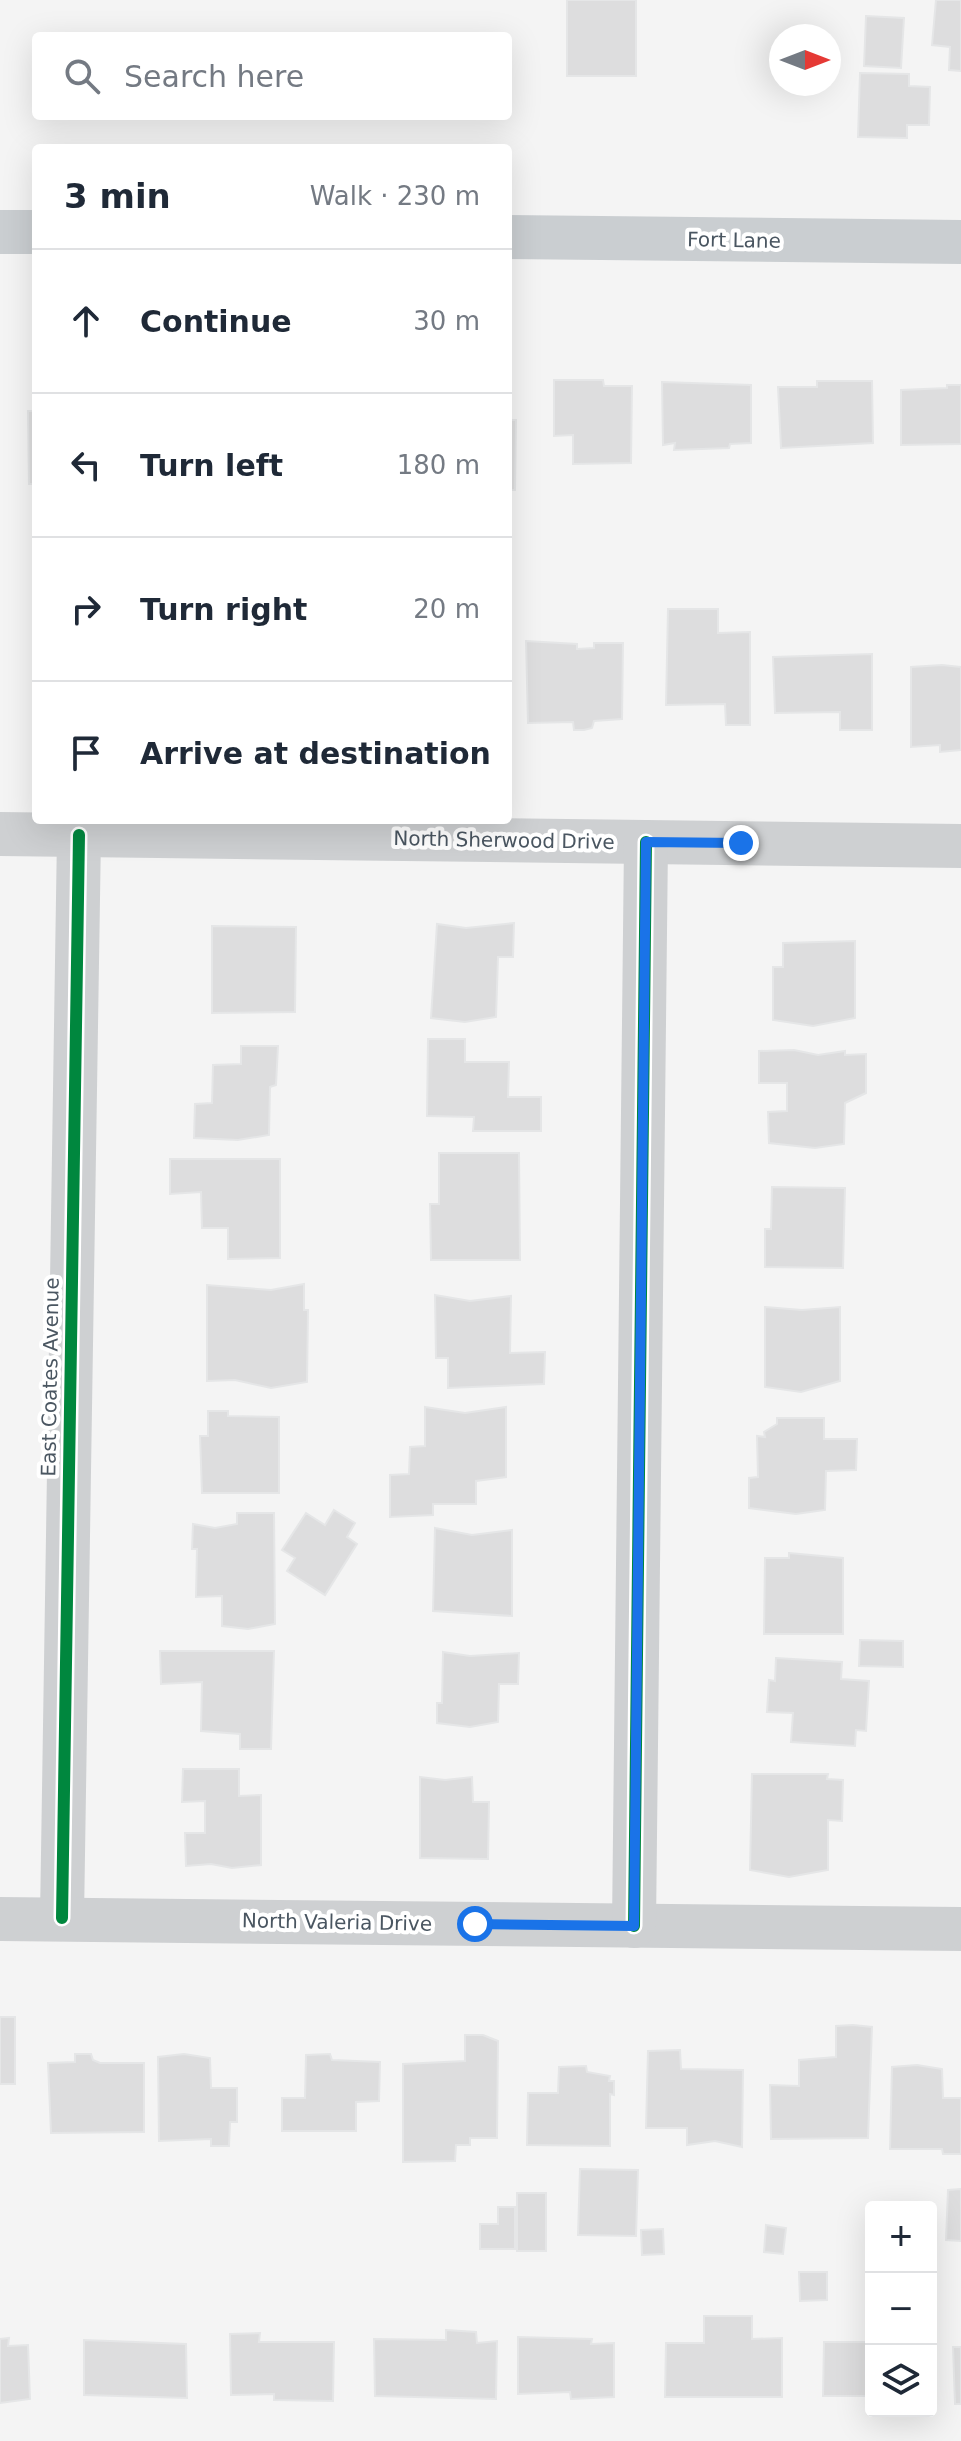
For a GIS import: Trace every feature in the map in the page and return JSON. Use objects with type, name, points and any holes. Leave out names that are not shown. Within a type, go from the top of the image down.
[{"type":"main road","points":[[0,232],[32,232]]},
{"type":"main road","name":"Fort Lane","points":[[512,237],[961,242]]},
{"type":"street","name":"North Sherwood Drive","points":[[0,834],[322,829],[646,842],[961,846]]},
{"type":"street","name":"East Coates Avenue","points":[[62,1918],[79,835]]},
{"type":"street","points":[[634,1926],[646,842]]},
{"type":"street","name":"North Valeria Drive","points":[[0,1919],[961,1929]]},
{"type":"building","points":[[567,0],[636,0],[636,76],[567,76]]},
{"type":"building","points":[[936,0],[961,0],[961,71],[949,70],[950,47],[932,45]]},
{"type":"building","points":[[866,16],[904,18],[901,68],[864,66]]},
{"type":"building","points":[[860,73],[909,74],[909,86],[930,87],[929,125],[907,125],[907,138],[858,137]]},
{"type":"building","points":[[554,380],[603,380],[604,386],[632,386],[631,463],[573,464],[573,435],[554,436]]},
{"type":"building","points":[[817,381],[872,381],[873,443],[781,448],[778,387],[817,387]]},
{"type":"building","points":[[662,382],[751,385],[751,443],[730,444],[729,448],[674,450],[675,443],[663,445]]},
{"type":"building","points":[[947,385],[961,385],[961,444],[901,445],[901,390],[947,388]]},
{"type":"building","points":[[28,411],[32,411],[32,484],[29,484]]},
{"type":"building","points":[[512,420],[516,420],[515,490],[512,490]]},
{"type":"building","points":[[668,609],[718,609],[718,633],[750,632],[750,725],[726,725],[725,704],[666,705]]},
{"type":"building","points":[[526,641],[577,644],[577,649],[594,648],[594,643],[623,643],[622,719],[594,721],[592,728],[584,730],[574,730],[573,722],[528,723]]},
{"type":"building","points":[[872,654],[872,730],[840,730],[840,712],[775,713],[773,657]]},
{"type":"building","points":[[911,667],[961,667],[961,750],[940,752],[940,745],[911,747]]},
{"type":"building","points":[[514,923],[513,957],[498,957],[496,1017],[465,1022],[431,1018],[437,924],[466,928]]},
{"type":"building","points":[[212,926],[296,927],[295,1012],[212,1013]]},
{"type":"building","points":[[855,941],[855,1018],[813,1026],[773,1020],[773,967],[783,967],[783,943]]},
{"type":"building","points":[[428,1039],[465,1039],[465,1062],[509,1062],[508,1097],[541,1097],[541,1131],[473,1131],[474,1117],[427,1116]]},
{"type":"building","points":[[241,1046],[278,1046],[276,1085],[270,1087],[269,1135],[238,1140],[194,1138],[195,1104],[212,1103],[213,1065],[241,1064]]},
{"type":"building","points":[[794,1050],[818,1055],[845,1051],[845,1055],[866,1054],[866,1093],[845,1103],[844,1144],[815,1148],[769,1143],[768,1112],[787,1111],[787,1083],[759,1083],[759,1051]]},
{"type":"building","points":[[439,1153],[519,1153],[520,1260],[431,1260],[430,1204],[439,1204]]},
{"type":"building","points":[[170,1159],[280,1159],[280,1258],[228,1259],[228,1228],[202,1228],[201,1192],[170,1194]]},
{"type":"building","points":[[772,1187],[845,1188],[843,1268],[765,1267],[765,1229],[771,1229]]},
{"type":"building","points":[[304,1284],[304,1310],[308,1310],[307,1382],[271,1388],[235,1380],[207,1381],[207,1285],[271,1290]]},
{"type":"building","points":[[435,1295],[470,1301],[511,1296],[510,1353],[545,1352],[544,1384],[448,1388],[448,1358],[436,1358]]},
{"type":"building","points":[[765,1307],[802,1310],[840,1307],[840,1381],[801,1392],[765,1387]]},
{"type":"building","points":[[425,1407],[465,1413],[506,1407],[506,1477],[476,1481],[476,1504],[433,1504],[433,1515],[390,1517],[390,1475],[409,1474],[410,1447],[425,1446]]},
{"type":"building","points":[[208,1411],[228,1411],[228,1416],[279,1417],[279,1493],[202,1493],[200,1436],[208,1436]]},
{"type":"building","points":[[777,1418],[824,1418],[824,1439],[857,1439],[856,1470],[826,1471],[825,1510],[796,1514],[749,1508],[749,1478],[758,1477],[757,1436],[765,1437],[764,1432],[777,1424]]},
{"type":"building","points":[[334,1510],[355,1523],[347,1537],[357,1544],[325,1595],[287,1571],[295,1558],[282,1550],[306,1513],[325,1525]]},
{"type":"building","points":[[237,1513],[274,1513],[275,1624],[248,1629],[222,1626],[222,1596],[196,1597],[197,1549],[192,1549],[193,1524],[215,1528],[237,1524]]},
{"type":"building","points":[[435,1528],[472,1535],[512,1530],[512,1616],[433,1611]]},
{"type":"building","points":[[789,1553],[843,1558],[843,1634],[764,1634],[765,1558],[789,1558]]},
{"type":"building","points":[[860,1640],[903,1641],[903,1667],[859,1666]]},
{"type":"building","points":[[160,1651],[274,1651],[271,1749],[240,1749],[240,1734],[201,1731],[202,1682],[161,1684]]},
{"type":"building","points":[[443,1652],[470,1656],[519,1653],[518,1684],[499,1684],[498,1722],[470,1727],[437,1723],[437,1703],[442,1703]]},
{"type":"building","points":[[776,1658],[842,1662],[841,1679],[869,1681],[866,1731],[856,1730],[855,1746],[791,1742],[793,1713],[767,1712],[769,1680],[775,1681]]},
{"type":"building","points":[[183,1769],[239,1769],[239,1796],[261,1795],[261,1865],[232,1868],[211,1864],[186,1866],[185,1833],[205,1833],[205,1801],[182,1802]]},
{"type":"building","points":[[752,1774],[828,1774],[827,1779],[843,1780],[842,1821],[828,1820],[828,1870],[789,1877],[750,1870]]},
{"type":"building","points":[[420,1777],[445,1780],[472,1777],[473,1802],[489,1802],[488,1859],[420,1858]]},
{"type":"building","points":[[0,2017],[15,2017],[15,2084],[0,2084]]},
{"type":"building","points":[[836,2026],[872,2027],[868,2138],[771,2139],[770,2085],[799,2086],[799,2060],[836,2057]]},
{"type":"building","points":[[465,2035],[483,2035],[498,2041],[497,2138],[470,2138],[470,2145],[456,2145],[455,2161],[403,2162],[403,2064],[465,2061]]},
{"type":"building","points":[[680,2050],[681,2069],[743,2070],[742,2147],[715,2141],[687,2145],[687,2128],[646,2128],[648,2051]]},
{"type":"building","points":[[75,2054],[91,2054],[93,2060],[100,2063],[144,2063],[144,2132],[51,2133],[48,2063],[75,2062]]},
{"type":"building","points":[[184,2054],[210,2058],[211,2088],[237,2088],[237,2122],[230,2122],[229,2146],[211,2146],[211,2139],[159,2141],[158,2057]]},
{"type":"building","points":[[330,2054],[332,2060],[380,2062],[379,2101],[356,2102],[356,2131],[282,2131],[282,2098],[305,2098],[306,2055]]},
{"type":"building","points":[[917,2065],[942,2069],[943,2098],[961,2098],[961,2154],[943,2154],[942,2149],[890,2149],[892,2067]]},
{"type":"building","points":[[586,2066],[587,2072],[610,2076],[609,2081],[614,2081],[614,2095],[610,2094],[610,2146],[527,2145],[528,2093],[558,2093],[559,2067]]},
{"type":"building","points":[[580,2169],[638,2170],[636,2236],[578,2235]]},
{"type":"building","points":[[961,2189],[961,2241],[946,2240],[948,2190]]},
{"type":"building","points":[[517,2193],[546,2193],[546,2251],[517,2251]]},
{"type":"building","points":[[498,2207],[515,2207],[515,2249],[480,2249],[480,2224],[498,2224]]},
{"type":"building","points":[[766,2225],[786,2228],[783,2254],[764,2252]]},
{"type":"building","points":[[663,2229],[664,2254],[642,2255],[641,2230]]},
{"type":"building","points":[[799,2272],[827,2272],[827,2300],[800,2301]]},
{"type":"building","points":[[704,2316],[752,2316],[752,2339],[782,2338],[782,2397],[665,2397],[666,2343],[704,2343]]},
{"type":"building","points":[[446,2330],[476,2332],[477,2343],[497,2341],[496,2399],[375,2396],[374,2339],[446,2340]]},
{"type":"building","points":[[260,2333],[259,2342],[334,2342],[333,2401],[274,2400],[274,2394],[231,2395],[230,2334]]},
{"type":"building","points":[[518,2337],[592,2339],[591,2344],[614,2343],[614,2397],[571,2399],[570,2392],[518,2394]]},
{"type":"building","points":[[9,2338],[8,2346],[28,2345],[30,2399],[0,2403],[0,2339]]},
{"type":"building","points":[[84,2340],[186,2344],[187,2398],[84,2395]]},
{"type":"building","points":[[824,2342],[865,2342],[865,2396],[823,2396]]},
{"type":"building","points":[[953,2347],[961,2347],[961,2404],[955,2404]]},
{"type":"cycle path","points":[[62,1918],[79,835]]},
{"type":"cycle path","points":[[634,1926],[646,842]]},
{"type":"route","points":[[475,1924],[634,1926],[646,842],[741,843]]}]
